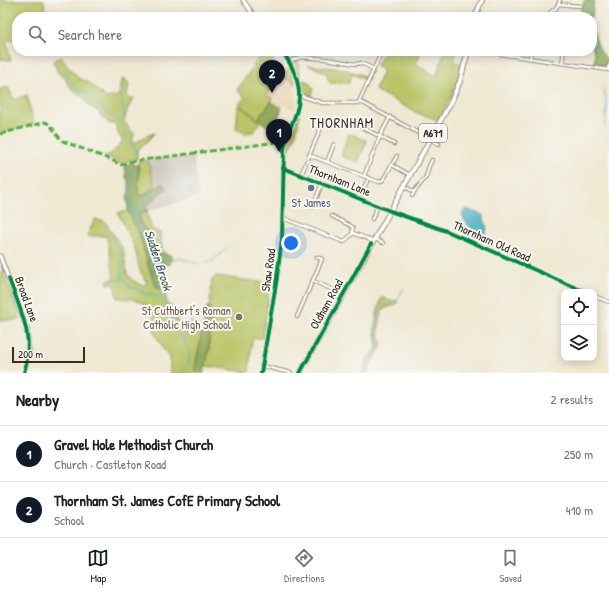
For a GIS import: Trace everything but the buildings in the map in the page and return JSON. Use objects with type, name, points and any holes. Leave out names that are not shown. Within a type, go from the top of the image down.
[{"type":"main road","points":[[478,12],[482,0]]},
{"type":"main road","name":"A671","points":[[390,211],[456,93],[467,56]]},
{"type":"main road","name":"Oldham Road","points":[[300,373],[390,211]]},
{"type":"street","points":[[243,0],[251,12]]},
{"type":"street","points":[[552,12],[560,0]]},
{"type":"street","points":[[558,4],[580,6]]},
{"type":"street","points":[[286,56],[290,61],[296,77],[299,94],[323,103],[359,102],[439,144]]},
{"type":"street","points":[[359,102],[380,56]]},
{"type":"street","points":[[516,56],[609,70],[609,65]]},
{"type":"street","points":[[562,63],[563,56]]},
{"type":"street","points":[[290,61],[302,58],[326,58],[356,64],[361,63],[374,69]]},
{"type":"street","name":"Shaw Road","points":[[261,373],[280,258],[283,218],[283,168],[285,140],[296,113],[299,94]]},
{"type":"street","points":[[364,176],[380,136],[390,117]]},
{"type":"street","points":[[302,175],[322,125],[355,124],[394,144]]},
{"type":"street","points":[[327,162],[334,144]]},
{"type":"street","points":[[309,155],[381,182],[397,156]]},
{"type":"street","points":[[412,196],[426,177],[432,160]]},
{"type":"street","points":[[392,164],[410,175]]},
{"type":"street","name":"Thornham Lane","points":[[283,168],[390,211]]},
{"type":"street","points":[[358,198],[369,178]]},
{"type":"street","points":[[311,203],[314,206],[322,183]]},
{"type":"street","points":[[404,186],[414,192]]},
{"type":"street","points":[[372,219],[378,206]]},
{"type":"street","name":"Thornham Old Road","points":[[390,211],[449,232],[579,289]]},
{"type":"street","points":[[283,218],[344,242],[352,234],[353,228],[332,216]]},
{"type":"street","points":[[352,234],[354,233],[383,244]]},
{"type":"street","name":"Broad Lane","points":[[0,256],[26,324],[29,360],[24,373]]},
{"type":"street","points":[[297,317],[322,259],[316,257]]},
{"type":"street","points":[[312,281],[343,294]]},
{"type":"street","points":[[597,297],[609,302]]},
{"type":"street","points":[[262,366],[291,373]]},
{"type":"shaded area","points":[[275,63],[283,74],[290,69],[293,74],[296,96],[295,111],[285,105],[282,108],[271,102],[258,119],[239,104]]},
{"type":"shaded area","points":[[195,155],[194,162],[199,197],[148,211],[145,207],[163,191],[162,184],[155,187],[148,160]]},
{"type":"green space","points":[[0,0],[44,0],[45,12],[12,12],[12,39],[6,40],[11,60],[0,59]]},
{"type":"green space","points":[[585,0],[594,0],[593,12],[581,12]]},
{"type":"green space","points":[[597,42],[599,48],[608,60],[606,66],[594,64],[595,56],[597,56]]},
{"type":"green space","points":[[261,56],[276,56],[272,61],[283,74],[290,69],[295,84],[281,75],[267,95],[273,99],[258,119],[239,104],[245,97],[237,90]]},
{"type":"green space","points":[[382,56],[419,56],[416,64],[436,76],[444,56],[456,56],[454,62],[463,64],[451,97],[438,120],[417,113],[375,90],[383,70],[376,67]]},
{"type":"green space","points":[[61,57],[79,79],[87,81],[106,98],[118,96],[123,78],[129,84],[127,95],[129,99],[134,98],[128,108],[124,122],[134,134],[132,142],[136,143],[144,137],[154,133],[137,151],[137,159],[127,161],[122,164],[104,156],[113,152],[123,140],[119,135],[115,124],[110,124],[98,111],[89,106],[86,100],[81,95],[74,92],[65,78],[58,73],[53,61]]},
{"type":"green space","points":[[298,59],[298,65],[300,65],[299,76],[293,62]]},
{"type":"green space","points":[[308,65],[343,69],[369,77],[368,81],[352,74],[349,83],[330,83],[326,73]]},
{"type":"green space","points":[[299,76],[302,81],[308,81],[313,89],[312,97],[302,92]]},
{"type":"green space","points":[[8,87],[14,100],[27,95],[34,124],[0,133],[0,89]]},
{"type":"green space","points":[[271,102],[282,108],[273,131],[258,119]]},
{"type":"green space","points":[[240,106],[260,122],[254,132],[248,132],[246,134],[236,129],[238,107]]},
{"type":"green space","points":[[299,115],[296,136],[286,155],[288,139]]},
{"type":"green space","points":[[348,135],[354,135],[367,141],[358,162],[341,156]]},
{"type":"green space","points":[[148,160],[155,187],[144,195],[140,196],[138,193],[138,162]]},
{"type":"green space","points":[[133,162],[134,165],[138,165],[138,193],[140,196],[162,184],[167,189],[145,207],[148,211],[141,212],[139,215],[141,224],[149,233],[155,255],[161,255],[163,253],[170,255],[172,259],[170,264],[162,265],[165,288],[157,288],[152,277],[141,238],[128,211],[127,198],[129,184],[126,177],[125,166]]},
{"type":"green space","points":[[128,211],[141,239],[157,288],[165,288],[167,305],[171,306],[181,330],[202,333],[194,373],[170,373],[170,357],[163,349],[155,334],[153,312],[137,300],[117,298],[114,283],[108,284],[108,280],[114,279],[107,236],[88,236],[95,219],[105,222],[123,249],[127,274],[132,280],[143,286],[145,285],[147,282],[140,271],[134,245],[118,213]]},
{"type":"green space","points":[[146,211],[152,229],[160,233],[163,253],[161,255],[155,255],[149,233],[141,224],[139,215],[141,212]]},
{"type":"green space","points":[[3,271],[20,320],[0,320],[0,272]]},
{"type":"green space","name":"St Cuthbert's Roman Catholic High School","points":[[216,276],[259,282],[268,285],[269,289],[263,338],[254,338],[252,340],[249,372],[205,366],[212,326],[209,308],[212,280]]},
{"type":"green space","points":[[382,297],[390,301],[398,301],[396,305],[385,308],[382,311],[378,331],[382,346],[371,363],[367,373],[362,373],[369,356],[377,348],[375,322]]},
{"type":"green space","points":[[207,306],[209,308],[212,326],[209,337],[209,349],[204,373],[194,373]]},
{"type":"water","points":[[466,209],[483,215],[487,228],[484,236],[474,230],[465,221],[462,214]]},
{"type":"waterway","points":[[589,12],[590,0]]},
{"type":"waterway","points":[[55,62],[61,72],[67,74],[76,89],[85,92],[94,104],[101,107],[105,112],[120,121]]},
{"type":"waterway","points":[[124,81],[122,97],[124,116],[120,121],[123,129],[126,131],[127,141],[135,147],[135,155]]},
{"type":"waterway","points":[[604,89],[607,108],[605,126]]},
{"type":"waterway","name":"Sudden Brook","points":[[136,167],[132,174],[133,181],[128,197],[131,212],[135,217],[142,237],[146,240],[153,278],[159,288],[161,298],[166,309],[170,313],[173,330],[184,339],[190,355],[188,365],[184,370],[185,373]]},
{"type":"waterway","points":[[135,216],[136,212],[143,203],[166,188]]},
{"type":"waterway","points":[[111,237],[120,251],[122,277],[130,287],[135,288],[146,295],[150,293],[160,298]]},
{"type":"waterway","points":[[151,261],[175,260],[179,258],[195,263],[205,264],[210,262],[227,248]]},
{"type":"waterway","points":[[112,281],[123,278]]},
{"type":"waterway","points":[[366,373],[370,363],[380,347],[376,334],[379,314],[383,305],[396,301],[403,289]]},
{"type":"waterway","points":[[184,339],[194,314]]},
{"type":"waterway","points":[[191,323],[199,326]]},
{"type":"marked path","points":[[0,134],[45,122],[48,123],[63,141],[122,165],[128,162],[285,141]]},
{"type":"cycle path","points":[[261,373],[282,239],[284,149],[296,113],[299,97],[297,80],[286,56]]},
{"type":"cycle path","points":[[283,168],[390,211],[449,232],[578,289]]},
{"type":"cycle path","points":[[300,373],[371,244]]},
{"type":"cycle path","points":[[9,279],[22,314],[27,336],[28,348],[24,373]]},
{"type":"place","name":"Thornham St. James CofE Primary School","points":[[272,93]]},
{"type":"place","name":"Gravel Hole Methodist Church","points":[[279,152]]},
{"type":"place","name":"St James","points":[[311,188]]},
{"type":"place","name":"St Cuthbert's Roman Catholic High School","points":[[239,317]]},
{"type":"district","name":"THORNHAM","points":[[342,122]]}]
